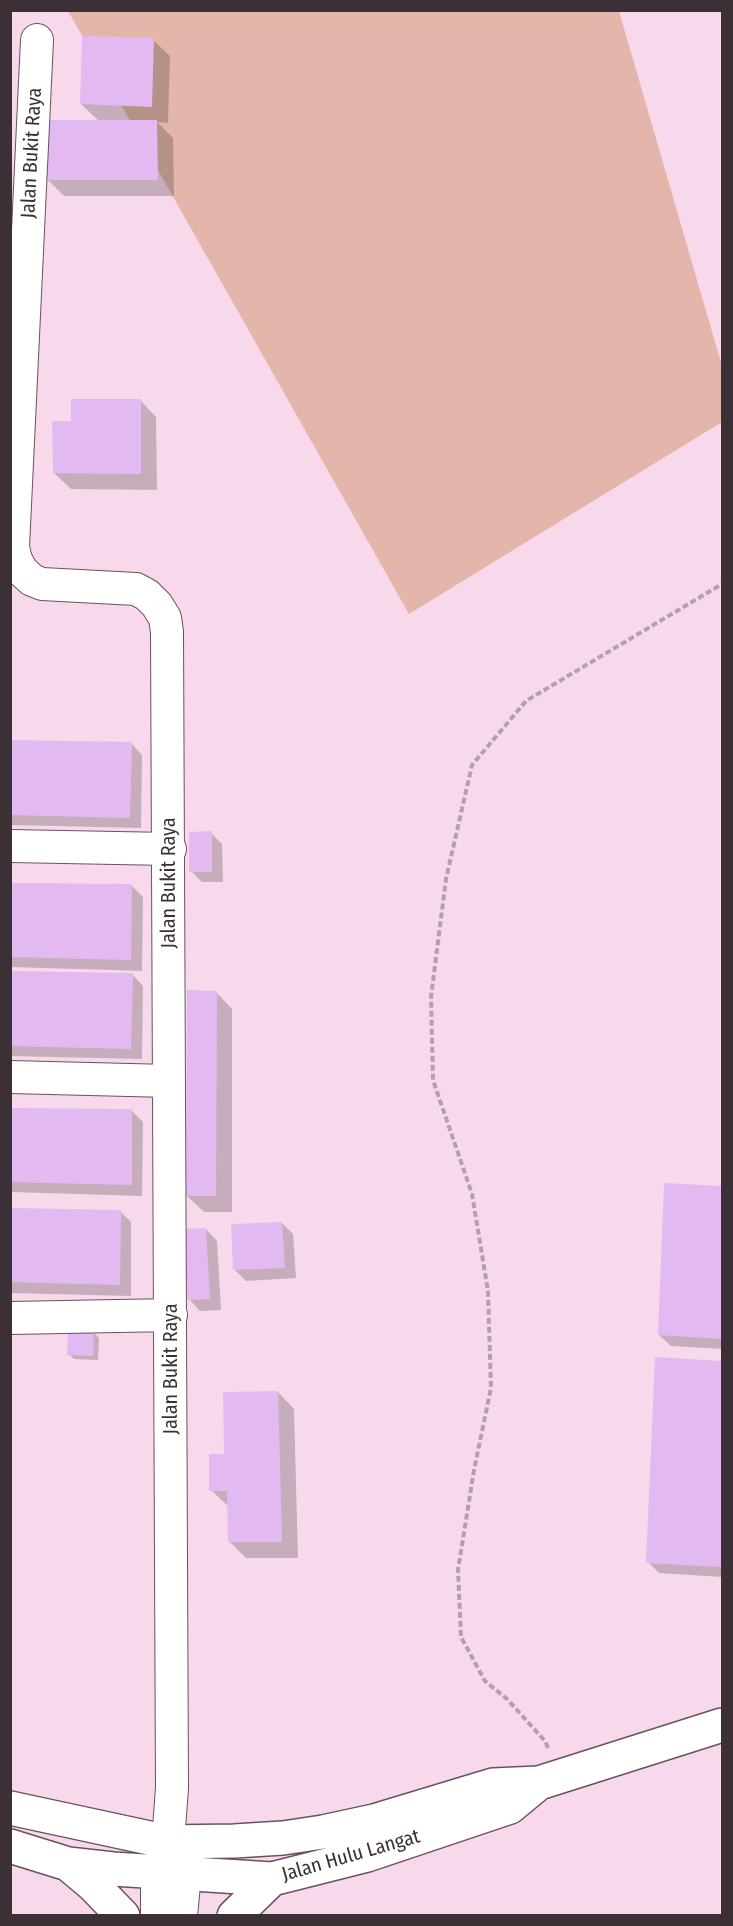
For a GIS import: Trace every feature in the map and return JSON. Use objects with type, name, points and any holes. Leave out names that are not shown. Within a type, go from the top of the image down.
[{"type":"main road","name":"Jalan Hulu Langat","points":[[10,1846],[68,1863],[113,1869],[170,1862],[234,1841],[283,1839],[374,1821],[493,1785],[549,1780],[723,1725]]},
{"type":"main road","name":"Jalan Hulu Langat","points":[[10,1808],[170,1862],[272,1879],[367,1855],[510,1807],[549,1780]]},
{"type":"main road","points":[[68,1863],[123,1916]]},
{"type":"main road","points":[[234,1916],[272,1879]]},
{"type":"street","name":"Jalan Bukit Raya","points":[[37,40],[13,547],[22,571],[32,580],[42,584],[136,589],[147,595],[158,605],[165,618],[167,632],[170,849],[172,1788],[170,1862]]},
{"type":"street","points":[[10,846],[170,849]]},
{"type":"street","points":[[10,1077],[169,1081]]},
{"type":"street","points":[[10,1318],[171,1315]]},
{"type":"street","points":[[157,1916],[170,1862]]},
{"type":"street","points":[[170,1862],[181,1916]]},
{"type":"path","points":[[549,1780],[546,1741],[507,1699],[485,1681],[461,1637],[458,1570],[474,1470],[491,1388],[488,1291],[472,1194],[433,1080],[431,997],[446,879],[472,765],[526,701],[723,584]]},
{"type":"shaded area","points":[[68,11],[619,11],[722,366],[722,422],[409,614]]},
{"type":"building","points":[[82,36],[154,38],[152,107],[80,104]]},
{"type":"building","points":[[45,120],[157,120],[158,180],[46,180]]},
{"type":"building","points":[[71,399],[141,399],[141,474],[53,473],[52,421],[71,421]]},
{"type":"building","points":[[10,740],[132,742],[130,818],[10,815]]},
{"type":"building","points":[[212,831],[212,872],[189,872],[189,832]]},
{"type":"building","points":[[10,883],[132,884],[131,960],[10,957]]},
{"type":"building","points":[[10,971],[133,973],[131,1049],[10,1046]]},
{"type":"building","points":[[187,990],[217,991],[216,1196],[186,1196]]},
{"type":"building","points":[[10,1108],[132,1109],[132,1185],[10,1182]]},
{"type":"building","points":[[664,1183],[722,1186],[722,1339],[658,1335]]},
{"type":"building","points":[[10,1208],[121,1210],[120,1285],[10,1282]]},
{"type":"building","points":[[282,1222],[285,1268],[233,1270],[231,1224]]},
{"type":"building","points":[[206,1228],[210,1299],[187,1300],[183,1229]]},
{"type":"building","points":[[68,1330],[94,1331],[93,1356],[67,1355]]},
{"type":"building","points":[[655,1357],[722,1361],[722,1567],[646,1563]]},
{"type":"building","points":[[278,1391],[282,1542],[228,1542],[227,1491],[209,1491],[209,1454],[224,1454],[223,1392]]}]
